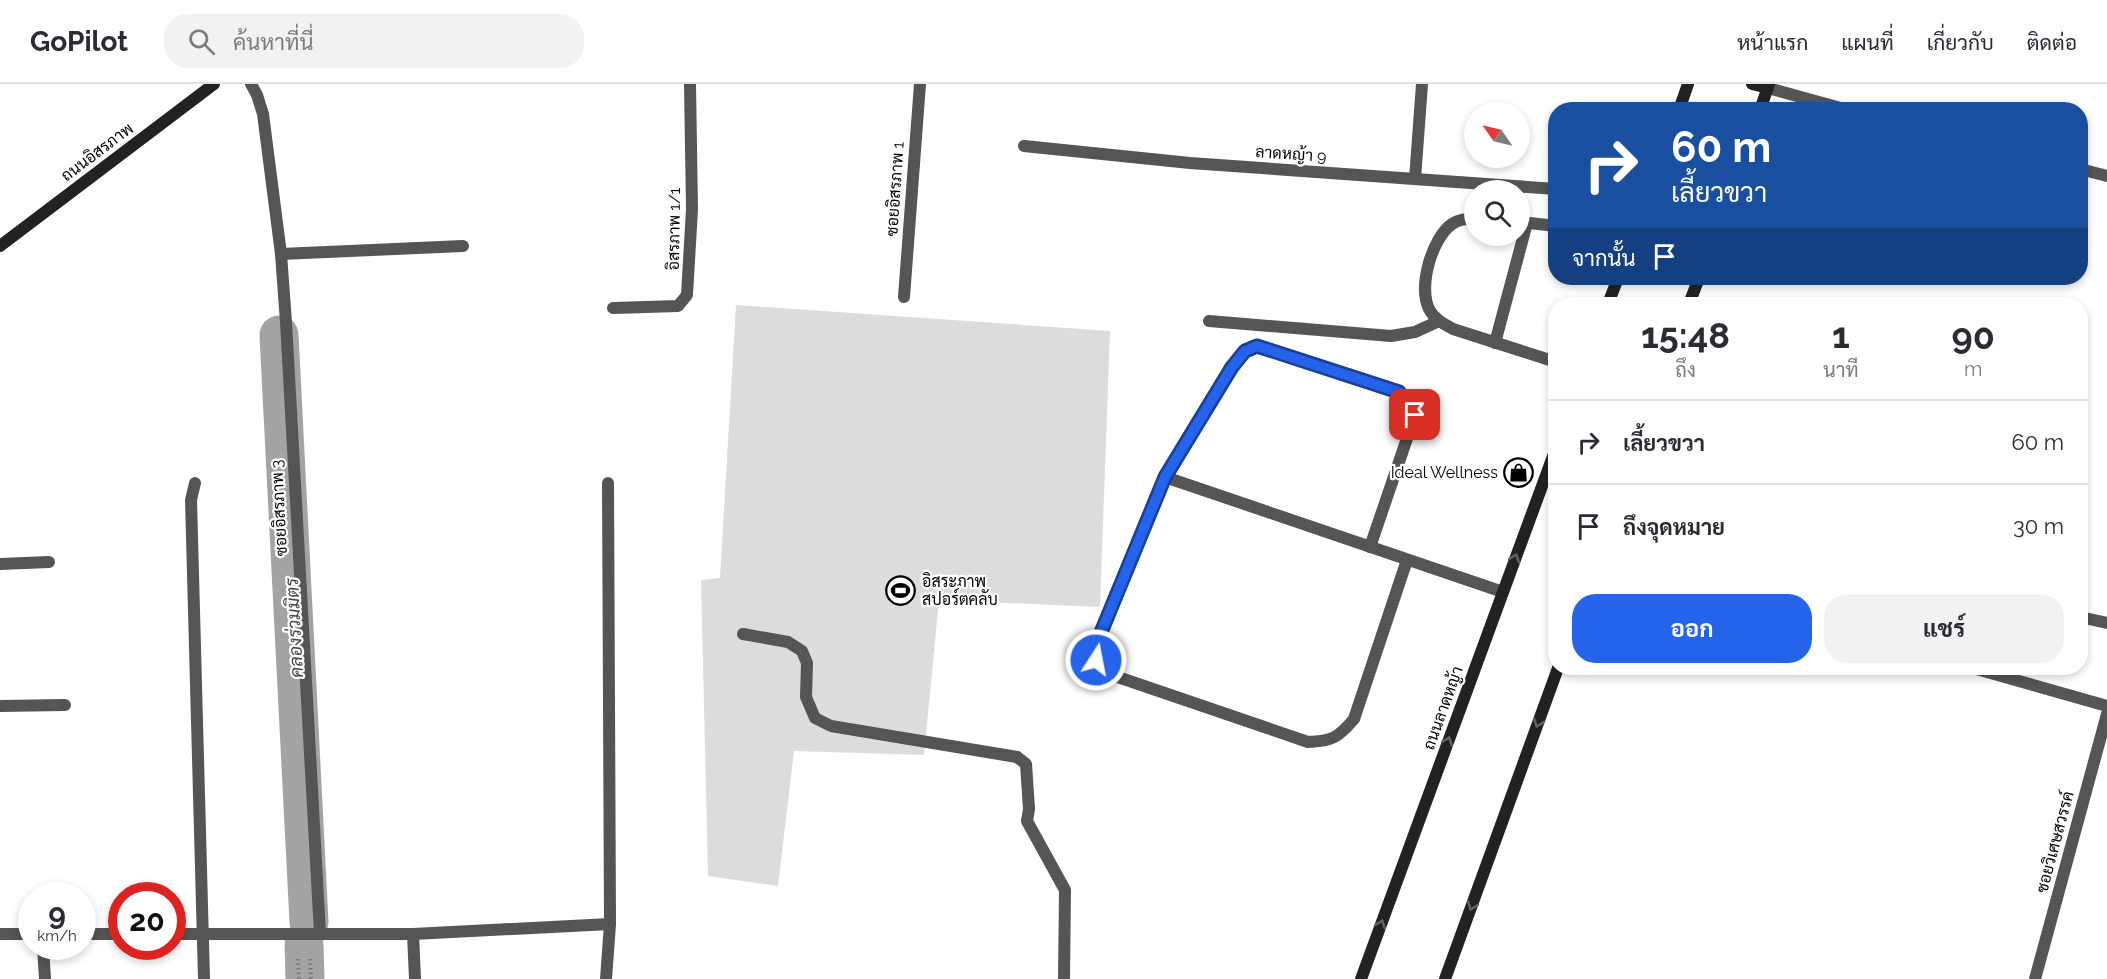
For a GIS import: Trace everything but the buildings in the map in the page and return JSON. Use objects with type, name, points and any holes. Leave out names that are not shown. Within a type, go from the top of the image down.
[{"type":"main road","name":"ถนนอิสรภาพ","points":[[0,246],[214,84]]},
{"type":"main road","points":[[1682,102],[1688,84]]},
{"type":"main road","points":[[1752,84],[1769,86],[1763,102]]},
{"type":"main road","name":"ถนนลาดหญ้า","points":[[1361,979],[1548,470]]},
{"type":"main road","points":[[1445,979],[1555,675]]},
{"type":"street","name":"ซอยอิสรภาพ 3","points":[[251,84],[263,114],[281,254],[320,933]]},
{"type":"street","name":"อิสรภาพ 1/1","points":[[613,308],[678,306],[687,295],[692,209],[690,84]]},
{"type":"street","name":"ซอยอิสรภาพ 1","points":[[904,297],[920,84]]},
{"type":"street","points":[[1415,179],[1422,84]]},
{"type":"street","points":[[1769,86],[1822,102]]},
{"type":"street","name":"ลาดหญ้า 9","points":[[1024,146],[1190,163],[1548,188]]},
{"type":"street","points":[[2088,171],[2107,176]]},
{"type":"street","points":[[1464,219],[1452,224],[1440,237],[1433,254],[1426,276],[1426,300],[1429,310],[1439,321],[1454,329],[1548,359]]},
{"type":"street","points":[[1530,224],[1548,225]]},
{"type":"street","points":[[281,254],[463,246]]},
{"type":"street","points":[[1495,342],[1518,246]]},
{"type":"street","points":[[1209,321],[1391,336],[1415,332],[1439,321]]},
{"type":"street","points":[[1370,547],[1415,415],[1399,392],[1368,380],[1257,346],[1251,348],[1245,351],[1232,367],[1165,477],[1095,647],[1096,660],[1107,673],[1296,739],[1308,742],[1324,741],[1341,734],[1354,719],[1407,560]]},
{"type":"street","points":[[1165,477],[1503,592]]},
{"type":"street","points":[[195,483],[191,500],[204,979]]},
{"type":"street","points":[[606,979],[610,924],[608,483]]},
{"type":"street","points":[[0,564],[49,562]]},
{"type":"street","points":[[2088,619],[2107,623]]},
{"type":"street","points":[[743,634],[788,642],[802,651],[807,663],[806,697],[815,718],[831,726],[1017,757],[1026,764],[1028,821],[1065,890],[1064,979]]},
{"type":"street","points":[[1998,675],[2107,706]]},
{"type":"street","points":[[0,706],[65,705]]},
{"type":"street","name":"ซอยวิเศษสวรรค์","points":[[2035,979],[2107,714]]},
{"type":"street","points":[[186,934],[413,934],[610,924]]},
{"type":"street","points":[[0,934],[18,934]]},
{"type":"street","points":[[413,934],[414,979]]},
{"type":"street","points":[[44,960],[45,979]]},
{"type":"shaded area","name":"อิสระภาพ สปอร์ตคลับ","points":[[736,305],[1110,331],[1100,607],[939,600],[924,755],[794,751],[778,886],[708,876],[701,580],[720,578]]},
{"type":"waterway","name":"คลองร่วมมิตร","points":[[279,335],[309,922]]},
{"type":"waterway","points":[[304,945],[305,979]]},
{"type":"place","name":"Ideal Wellness","points":[[1519,472]]},
{"type":"place","name":"อิสระภาพ สปอร์ตคลับ","points":[[901,590]]},
{"type":"route","points":[[1096,660],[1095,647],[1165,477],[1232,367],[1245,351],[1257,346],[1368,380],[1399,392],[1415,415]]}]
